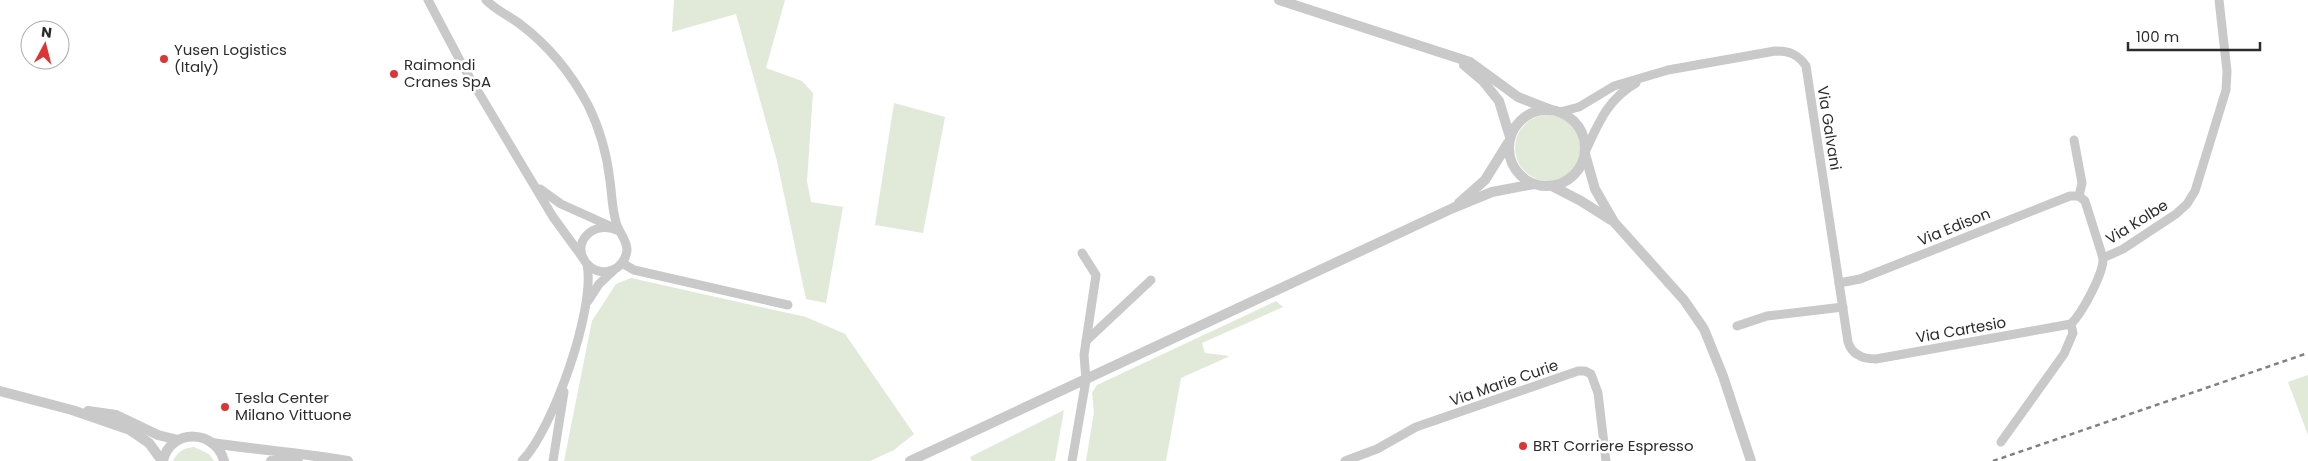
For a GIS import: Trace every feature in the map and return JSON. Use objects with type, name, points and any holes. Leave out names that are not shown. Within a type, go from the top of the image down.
[{"type":"street","points":[[428,0],[464,68],[560,228],[585,261],[600,272],[618,266],[788,305]]},
{"type":"street","points":[[486,0],[536,37],[565,67],[579,88],[598,126],[603,145],[615,229],[626,244],[627,251],[618,266],[594,291],[585,310]]},
{"type":"street","points":[[1279,0],[1470,62],[1518,97],[1570,118],[1579,126],[1584,137],[1585,152],[1595,189],[1614,222],[1684,300],[1704,329],[1751,461]]},
{"type":"street","name":"Via Kolbe","points":[[2001,442],[2064,354],[2073,333],[2071,324],[2078,318],[2101,272],[2103,258],[2123,249],[2176,214],[2188,204],[2195,191],[2226,90],[2227,71],[2219,0]]},
{"type":"street","name":"Via Galvani","points":[[1555,111],[1579,107],[1614,86],[1711,61],[1775,51],[1786,51],[1798,56],[1806,66],[1848,342],[1857,354]]},
{"type":"street","points":[[1459,58],[1483,81],[1499,101],[1510,139],[1509,155],[1514,167],[1522,177],[1534,184]]},
{"type":"street","name":"Via Galvani","points":[[1585,152],[1600,117],[1612,101],[1629,87],[1650,76]]},
{"type":"street","points":[[1453,208],[1485,180],[1510,139],[1516,125],[1526,116],[1538,111],[1555,111]]},
{"type":"street","points":[[2074,140],[2082,183],[2079,196],[2085,201],[2103,258]]},
{"type":"street","points":[[1552,186],[1574,176],[1581,166],[1585,152]]},
{"type":"street","points":[[532,181],[553,199],[590,216],[599,225],[615,229]]},
{"type":"street","points":[[910,461],[1453,208],[1492,192],[1534,184],[1552,186],[1582,201],[1614,222]]},
{"type":"street","name":"Via Edison","points":[[1839,284],[1860,279],[2070,196],[2079,196]]},
{"type":"street","points":[[590,216],[602,216],[611,205]]},
{"type":"street","points":[[522,461],[531,452],[548,421],[566,377],[585,310],[589,280],[581,251],[585,236],[599,225],[611,205]]},
{"type":"street","points":[[1072,461],[1086,380],[1084,355],[1096,274],[1082,253]]},
{"type":"street","points":[[1086,341],[1151,280]]},
{"type":"street","points":[[1737,326],[1767,316],[1843,307]]},
{"type":"street","name":"Via Cartesio","points":[[1857,354],[1868,359],[1876,359],[2071,324]]},
{"type":"street","name":"Via Marie Curie","points":[[1345,461],[1377,449],[1416,427],[1578,371],[1585,371],[1591,374],[1598,393],[1606,461]]},
{"type":"street","points":[[553,461],[566,377]]},
{"type":"street","points":[[0,391],[72,410],[134,432],[149,443],[162,461],[168,449],[178,440],[189,436],[198,436],[212,443],[348,461]]},
{"type":"street","points":[[72,410],[116,415],[158,436],[178,440]]},
{"type":"street","points":[[212,443],[220,452],[224,461]]},
{"type":"street","points":[[271,461],[298,461]]},
{"type":"green space","points":[[674,0],[785,0],[766,68],[802,81],[813,93],[807,181],[811,202],[843,207],[826,303],[806,299],[777,161],[736,14],[672,32]]},
{"type":"green space","points":[[894,103],[945,117],[923,233],[875,225]]},
{"type":"green space","points":[[1548,115],[1560,118],[1571,125],[1578,136],[1581,148],[1578,160],[1571,171],[1560,178],[1548,181],[1536,178],[1525,171],[1518,160],[1515,148],[1518,136],[1525,125],[1536,118]]},
{"type":"green space","points":[[631,278],[806,317],[845,334],[914,434],[894,450],[870,461],[564,461],[592,321],[616,284]]},
{"type":"green space","points":[[1276,301],[1283,307],[1202,343],[1205,353],[1230,356],[1181,378],[1166,461],[1086,461],[1094,412],[1092,393],[1097,385]]},
{"type":"green space","points":[[2308,375],[2308,435],[2288,382]]},
{"type":"green space","points":[[1064,410],[1055,461],[972,461],[970,457]]},
{"type":"green space","points":[[194,447],[209,454],[214,461],[173,461],[182,451]]},
{"type":"railway","points":[[1993,461],[2308,353]]},
{"type":"place","name":"Yusen Logistics (Italy)","points":[[164,59]]},
{"type":"place","name":"Raimondi Cranes SpA","points":[[394,74]]},
{"type":"place","name":"Tesla Center Milano Vittuone","points":[[225,407]]},
{"type":"place","name":"BRT Corriere Espresso","points":[[1523,446]]}]
